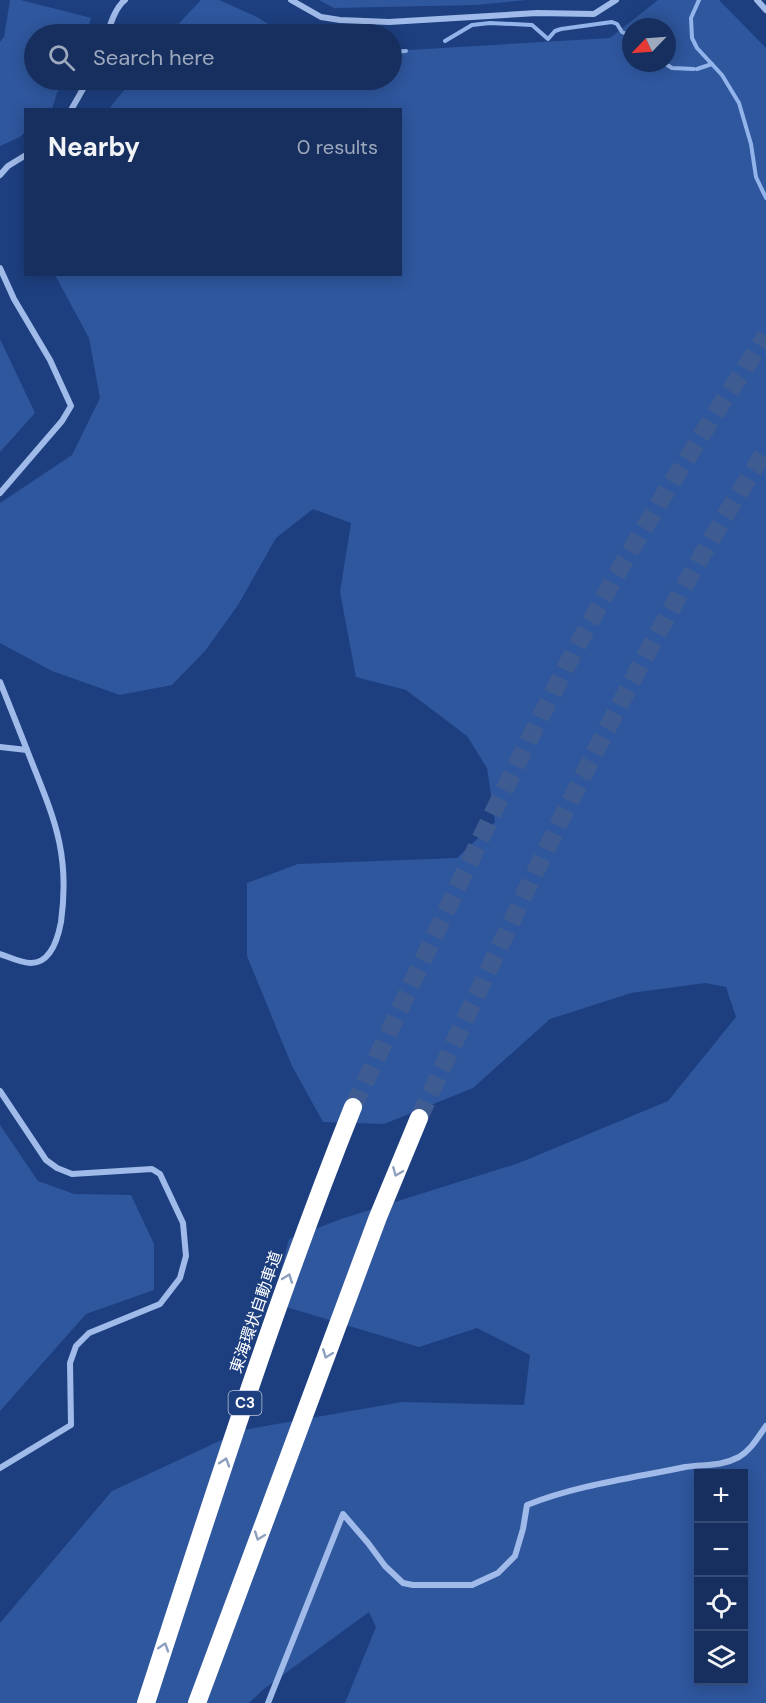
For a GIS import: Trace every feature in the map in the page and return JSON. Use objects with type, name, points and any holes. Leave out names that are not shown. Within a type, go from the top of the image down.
[{"type":"highway","name":"東海環状自動車道","points":[[146,1703],[264,1346],[320,1190],[353,1107]]},
{"type":"highway","points":[[197,1703],[370,1238],[419,1118]]},
{"type":"street","points":[[111,24],[125,0]]},
{"type":"street","points":[[291,0],[321,17],[389,22],[537,13],[594,14],[616,0]]},
{"type":"street","points":[[758,0],[766,10]]},
{"type":"street","points":[[72,108],[82,90]]},
{"type":"street","points":[[0,175],[8,166],[24,156]]},
{"type":"street","points":[[0,268],[14,299],[50,360],[71,406],[62,421],[0,493]]},
{"type":"street","points":[[0,682],[58,832],[63,860],[64,898],[53,948],[42,959],[32,963],[0,954]]},
{"type":"street","points":[[0,747],[27,750]]},
{"type":"street","points":[[0,1091],[46,1160],[57,1168],[72,1173],[152,1169],[160,1174],[183,1223],[186,1257],[180,1278],[160,1304],[89,1333],[76,1346],[69,1362],[71,1425],[0,1468]]},
{"type":"street","points":[[268,1703],[343,1514],[385,1566],[403,1583],[472,1585],[498,1573],[514,1556],[523,1529],[527,1505],[547,1497],[586,1487],[690,1467],[722,1465],[741,1456],[766,1426]]},
{"type":"shaded area","points":[[10,0],[21,0],[91,18],[89,24],[24,24],[24,90],[59,90],[52,108],[24,108],[24,133],[0,146],[0,42],[4,37]]},
{"type":"shaded area","points":[[201,0],[219,0],[268,24],[178,24]]},
{"type":"shaded area","points":[[319,0],[527,0],[476,5],[334,8]]},
{"type":"shaded area","points":[[658,0],[719,0],[766,48],[766,1703],[345,1703],[376,1627],[369,1612],[265,1688],[249,1703],[0,1703],[0,1623],[112,1491],[243,1430],[402,1402],[524,1405],[530,1355],[477,1328],[419,1347],[273,1303],[289,1239],[341,1219],[519,1163],[668,1101],[736,1017],[726,987],[705,983],[631,993],[550,1019],[473,1088],[384,1124],[323,1122],[292,1066],[247,956],[247,883],[298,864],[457,858],[495,822],[487,768],[467,736],[406,690],[356,677],[340,592],[351,523],[313,509],[276,538],[238,605],[205,651],[172,685],[120,695],[52,671],[0,643],[0,503],[72,455],[100,398],[89,338],[56,276],[402,276],[402,108],[110,108],[124,90],[402,90],[402,50],[610,38],[622,28],[622,72],[676,72],[676,18],[635,18]]},
{"type":"shaded area","points":[[0,339],[35,413],[0,452]]},
{"type":"shaded area","points":[[0,1125],[38,1181],[74,1194],[131,1195],[154,1244],[154,1290],[86,1314],[0,1411]]},
{"type":"waterway","points":[[699,0],[691,18],[692,38],[697,48],[722,75],[739,103],[751,144],[756,177],[766,198]]},
{"type":"waterway","points":[[445,41],[472,25],[490,23],[532,25],[548,39],[555,31],[561,29],[612,22],[617,24],[622,32]]},
{"type":"waterway","points":[[402,51],[406,51]]},
{"type":"waterway","points":[[697,69],[712,64]]},
{"type":"waterway","points":[[676,68],[694,69]]},
{"type":"tunnel","points":[[353,1107],[488,823],[573,654],[666,492],[766,336]]},
{"type":"tunnel","points":[[419,1118],[540,863],[625,695],[717,530],[766,450]]}]
